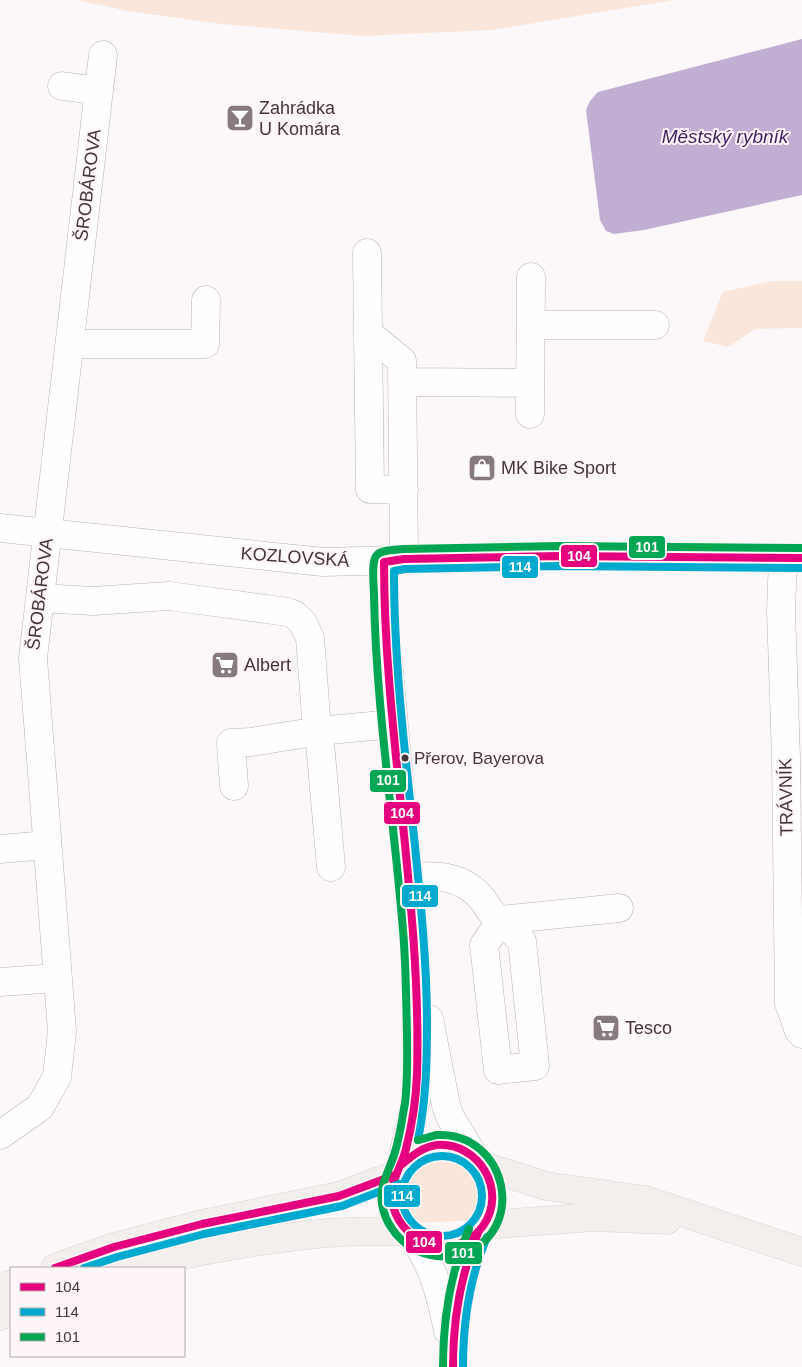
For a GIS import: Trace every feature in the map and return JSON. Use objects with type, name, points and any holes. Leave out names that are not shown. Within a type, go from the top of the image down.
[{"type":"main road","points":[[479,1161],[491,1180],[493,1195],[491,1210],[481,1229],[469,1239],[448,1247],[424,1244],[409,1235],[396,1218],[392,1204],[391,1189],[398,1170],[409,1156],[417,1151],[435,1146],[454,1146],[464,1150],[479,1161],[546,1186],[645,1200],[802,1252]]},
{"type":"main road","points":[[58,1267],[114,1247],[202,1224],[339,1196],[398,1170]]},
{"type":"main road","points":[[481,1229],[594,1217],[655,1218],[692,1223],[754,1236]]},
{"type":"main road","points":[[128,1267],[234,1244],[330,1233],[409,1235]]},
{"type":"street","name":"ŠROBÁROVA","points":[[0,1134],[40,1107],[57,1077],[62,1031],[33,658],[103,55]]},
{"type":"street","points":[[62,86],[99,91]]},
{"type":"street","points":[[367,253],[370,489],[404,490]]},
{"type":"street","points":[[530,414],[531,277]]},
{"type":"street","points":[[70,344],[205,344],[206,300]]},
{"type":"street","points":[[530,325],[655,324]]},
{"type":"street","points":[[368,333],[402,361],[404,490],[385,628],[392,724],[415,954],[416,1092],[412,1118],[398,1170]]},
{"type":"street","points":[[402,382],[530,383]]},
{"type":"street","name":"KOZLOVSKÁ","points":[[0,528],[324,562],[559,556],[792,558]]},
{"type":"street","name":"TRÁVNÍK","points":[[792,558],[781,611],[786,758],[789,1003],[799,1031],[802,1034]]},
{"type":"street","points":[[41,598],[93,601],[169,596],[288,612],[300,619],[306,627],[310,638],[331,867]]},
{"type":"street","points":[[234,786],[231,744],[251,742],[318,724],[392,724]]},
{"type":"street","points":[[0,849],[47,845]]},
{"type":"street","points":[[408,877],[445,876],[461,881],[478,894],[495,917],[501,920],[522,941],[535,1066],[498,1070],[484,945],[501,920],[619,908]]},
{"type":"street","points":[[415,954],[450,1117],[479,1161]]},
{"type":"street","points":[[0,982],[57,978]]},
{"type":"street","points":[[452,1360],[461,1282],[469,1251],[481,1229]]},
{"type":"street","points":[[409,1235],[425,1254],[437,1284],[452,1360]]},
{"type":"shaded area","points":[[77,0],[674,0],[491,30],[363,36],[222,24],[128,11]]},
{"type":"shaded area","points":[[772,281],[802,281],[802,328],[755,329],[728,347],[703,341],[723,292]]},
{"type":"shaded area","points":[[444,1161],[464,1169],[476,1182],[480,1190],[480,1199],[475,1220],[421,1223],[406,1203],[405,1193],[407,1184],[413,1176],[431,1164]]},
{"type":"water","name":"Městský rybník","points":[[802,39],[802,195],[644,230],[614,234],[606,231],[600,220],[586,110],[590,101],[598,92]]},
{"type":"transit line","name":"101","points":[[418,1140],[437,1135],[461,1138],[480,1149],[493,1165],[501,1184],[502,1205],[497,1224],[484,1241],[464,1253],[436,1256],[423,1253],[411,1247],[392,1229],[386,1217],[381,1197],[383,1184],[397,1146],[405,1103],[407,1034],[403,930],[375,637],[374,559],[378,554],[385,551],[404,549],[559,546],[802,548]]},
{"type":"transit line","name":"104","points":[[401,1165],[418,1152],[432,1146],[452,1146],[465,1151],[477,1160],[491,1184],[490,1212],[483,1226],[472,1237],[460,1244],[432,1245],[419,1240],[408,1231],[399,1220],[393,1206],[393,1184],[406,1149],[415,1103],[417,1011],[409,882],[390,691],[384,562],[404,559],[559,556],[802,558]]},
{"type":"transit line","name":"114","points":[[418,1140],[423,1111],[426,1068],[426,979],[398,674],[394,571],[405,569],[559,566],[802,568]]},
{"type":"transit line","name":"114","points":[[442,1156],[457,1159],[470,1168],[479,1181],[482,1196],[479,1211],[470,1224],[457,1233],[442,1236],[427,1233],[414,1224],[405,1211],[402,1196],[405,1181],[414,1168],[427,1159],[442,1156]]},
{"type":"transit line","name":"104","points":[[58,1267],[114,1247],[202,1224],[339,1196],[395,1175]]},
{"type":"transit line","name":"114","points":[[87,1267],[204,1234],[342,1206],[399,1184]]},
{"type":"transit line","name":"101","points":[[443,1367],[444,1331],[452,1279],[469,1229]]},
{"type":"transit line","name":"104","points":[[453,1367],[454,1332],[459,1298],[466,1265],[478,1233]]},
{"type":"transit line","name":"114","points":[[463,1367],[468,1301],[471,1285],[487,1237]]},
{"type":"place","name":"Zahrádka U Komára","points":[[240,118]]},
{"type":"place","name":"MK Bike Sport","points":[[482,468]]},
{"type":"place","name":"Albert","points":[[225,665]]},
{"type":"place","name":"Přerov, Bayerova","points":[[405,758]]},
{"type":"place","name":"Tesco","points":[[606,1028]]}]
